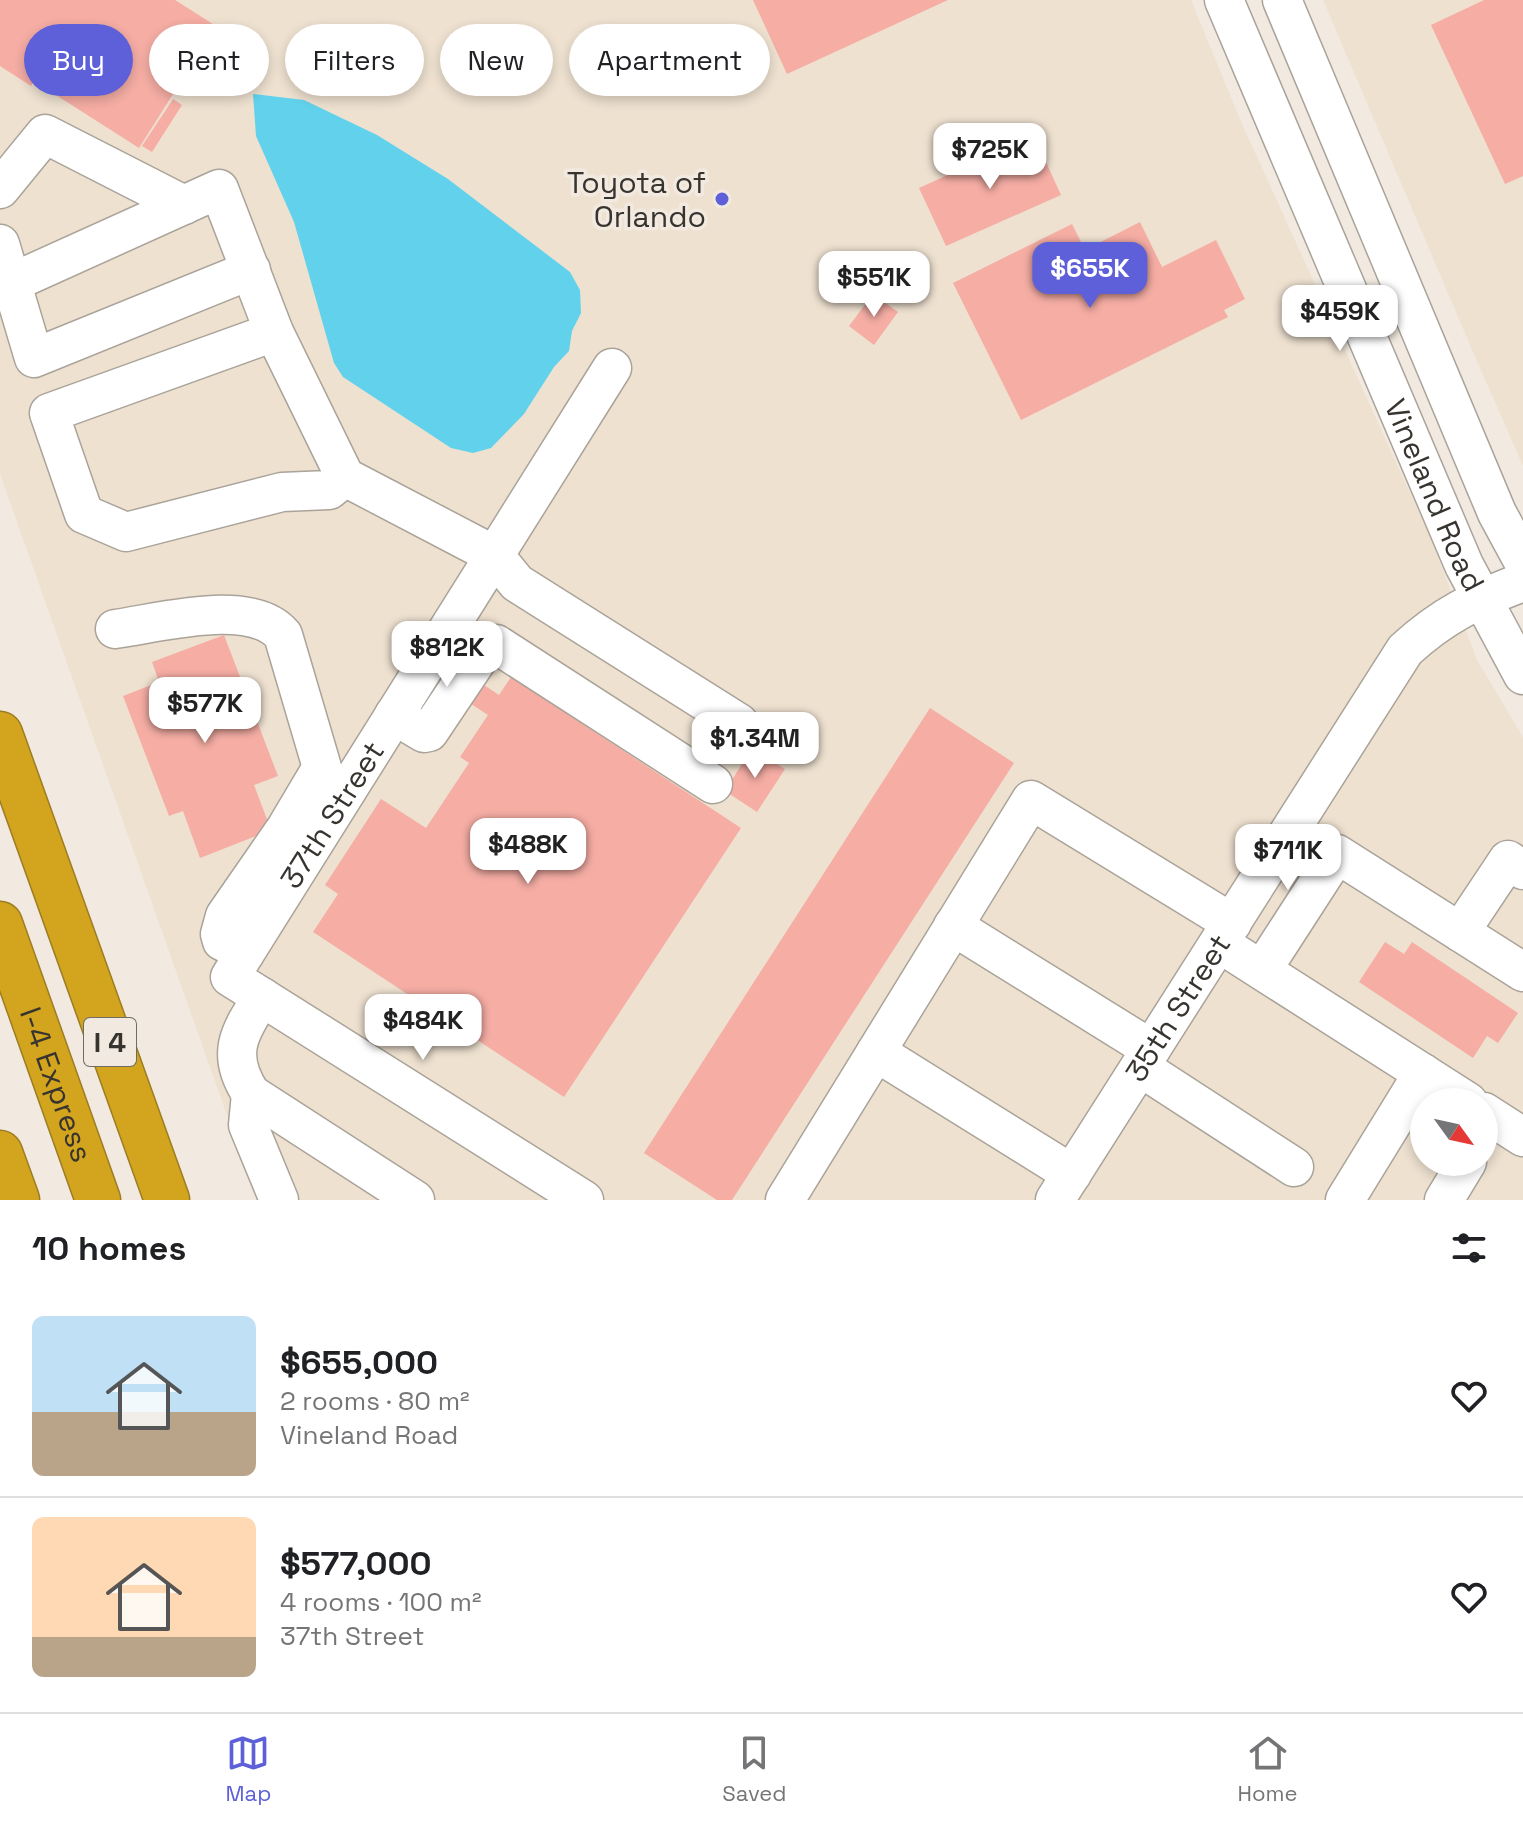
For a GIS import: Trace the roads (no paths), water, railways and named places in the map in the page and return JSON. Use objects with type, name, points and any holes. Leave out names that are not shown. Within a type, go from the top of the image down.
[{"type":"highway","name":"I 4","points":[[0,734],[167,1200]]},
{"type":"highway","points":[[53,884],[189,1200]]},
{"type":"highway","name":"I-4 Express","points":[[0,924],[98,1200]]},
{"type":"highway","points":[[0,1153],[17,1200]]},
{"type":"street","name":"Vineland Road","points":[[1224,0],[1464,565],[1523,675]]},
{"type":"street","name":"Vineland Road","points":[[1282,0],[1497,513],[1523,561]]},
{"type":"street","points":[[0,189],[45,134],[184,205]]},
{"type":"street","points":[[11,283],[219,189],[274,332],[345,477],[494,555],[517,583],[739,723]]},
{"type":"street","points":[[0,244],[34,358],[251,270]]},
{"type":"street","points":[[274,332],[49,413],[84,514],[126,532],[282,492],[329,490],[345,477]]},
{"type":"street","name":"37th Street","points":[[262,997],[237,965],[333,781],[394,715],[612,368]]},
{"type":"street","name":"35th Street","points":[[1063,1187],[1405,650],[1436,621],[1481,598],[1523,582]]},
{"type":"street","points":[[115,629],[226,614],[247,615],[277,627],[283,635],[333,781]]},
{"type":"street","points":[[394,715],[424,733],[429,732],[488,644],[496,644],[713,784]]},
{"type":"street","points":[[785,1200],[1031,800],[1225,933],[1262,970],[1444,1088]]},
{"type":"street","points":[[1262,970],[1337,854],[1523,972]]},
{"type":"street","points":[[1460,932],[1508,860],[1523,870]]},
{"type":"street","points":[[953,926],[1146,1058],[1294,1167]]},
{"type":"street","points":[[415,1200],[251,1094],[240,1077],[235,1053],[244,1025],[262,997],[584,1200]]},
{"type":"street","points":[[876,1052],[1063,1187]]},
{"type":"street","points":[[1345,1200],[1423,1073]]},
{"type":"street","points":[[251,1094],[248,1125],[279,1200]]},
{"type":"street","points":[[1444,1200],[1459,1176]]},
{"type":"water","points":[[253,96],[304,100],[377,135],[448,179],[570,272],[580,290],[581,313],[572,331],[569,351],[554,367],[524,414],[491,448],[473,453],[451,448],[343,377],[334,363],[294,222],[256,136]]},
{"type":"place","name":"Toyota of Orlando","points":[[722,199]]}]
